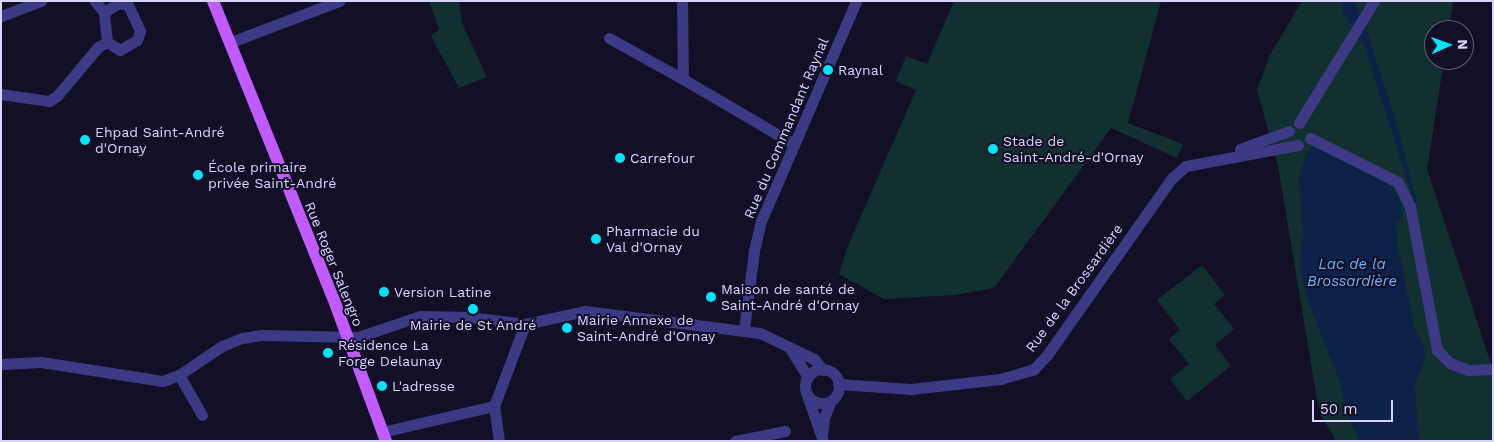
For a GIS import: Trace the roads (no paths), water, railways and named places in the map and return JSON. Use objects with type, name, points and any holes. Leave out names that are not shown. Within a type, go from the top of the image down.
[{"type":"main road","name":"Rue Roger Salengro","points":[[213,1],[231,42],[347,337],[384,436]]},
{"type":"main road","name":"Rue Roger Salengro","points":[[220,1],[231,42]]},
{"type":"street","points":[[1,16],[41,1]]},
{"type":"street","points":[[95,1],[104,12],[107,42]]},
{"type":"street","points":[[231,42],[339,1]]},
{"type":"street","points":[[682,1],[683,79]]},
{"type":"street","name":"Rue du Commandant Raynal","points":[[744,329],[754,251],[761,221],[856,1]]},
{"type":"street","points":[[1217,158],[1289,131],[1299,123],[1374,1]]},
{"type":"street","points":[[104,12],[119,3],[128,5],[140,31],[138,40],[129,47],[120,50],[107,42]]},
{"type":"street","points":[[609,38],[794,144]]},
{"type":"street","points":[[1,94],[49,101],[57,96],[98,47],[107,42]]},
{"type":"street","points":[[1299,123],[1308,128],[1310,138]]},
{"type":"street","points":[[1289,131],[1290,140],[1298,145]]},
{"type":"street","points":[[1217,158],[1298,145],[1310,138]]},
{"type":"street","points":[[1310,138],[1398,182],[1410,207],[1437,350],[1450,363],[1468,370],[1493,369]]},
{"type":"street","name":"Rue de la Brossardière","points":[[838,384],[911,390],[1000,379],[1034,369],[1047,355],[1172,178],[1186,166],[1217,158]]},
{"type":"street","points":[[1,364],[69,365],[150,381],[163,381],[179,375],[222,346],[242,338],[262,335],[358,337],[420,316],[470,317],[525,324],[585,311],[744,329],[760,333],[814,360],[823,370],[833,374],[838,384],[837,394],[831,401],[824,418],[822,439]]},
{"type":"street","points":[[499,441],[494,406],[525,324]]},
{"type":"street","points":[[791,350],[808,377]]},
{"type":"street","points":[[822,439],[805,386],[808,377],[814,371],[823,370]]},
{"type":"street","points":[[179,375],[202,416]]},
{"type":"street","points":[[807,395],[821,403],[831,401]]},
{"type":"street","points":[[384,436],[494,406]]},
{"type":"street","points":[[735,441],[785,431]]},
{"type":"water","points":[[1342,1],[1354,1],[1361,15],[1353,26],[1343,15]]},
{"type":"water","points":[[1363,29],[1367,31],[1395,119],[1417,202],[1414,202],[1365,47],[1358,37]]},
{"type":"water","name":"Lac de la Brossardière","points":[[1313,147],[1336,156],[1390,186],[1398,194],[1403,215],[1396,223],[1397,243],[1415,330],[1422,342],[1426,358],[1415,383],[1418,441],[1360,441],[1347,414],[1341,385],[1306,296],[1300,267],[1303,229],[1299,176],[1307,152]]},
{"type":"place","name":"Raynal","points":[[828,70]]},
{"type":"place","name":"Ehpad Saint-André d'Ornay","points":[[85,140]]},
{"type":"place","name":"Stade de Saint-André-d'Ornay","points":[[993,149]]},
{"type":"place","name":"Carrefour","points":[[620,158]]},
{"type":"place","name":"École primaire privée Saint-André","points":[[198,175]]},
{"type":"place","name":"Pharmacie du Val d'Ornay","points":[[596,239]]},
{"type":"place","name":"Version Latine","points":[[384,292]]},
{"type":"place","name":"Maison de santé de Saint-André d'Ornay","points":[[711,297]]},
{"type":"place","name":"Mairie de St André","points":[[473,309]]},
{"type":"place","name":"Mairie Annexe de Saint-André d'Ornay","points":[[567,328]]},
{"type":"place","name":"Résidence La Forge Delaunay","points":[[328,353]]},
{"type":"place","name":"L'adresse","points":[[382,386]]}]
